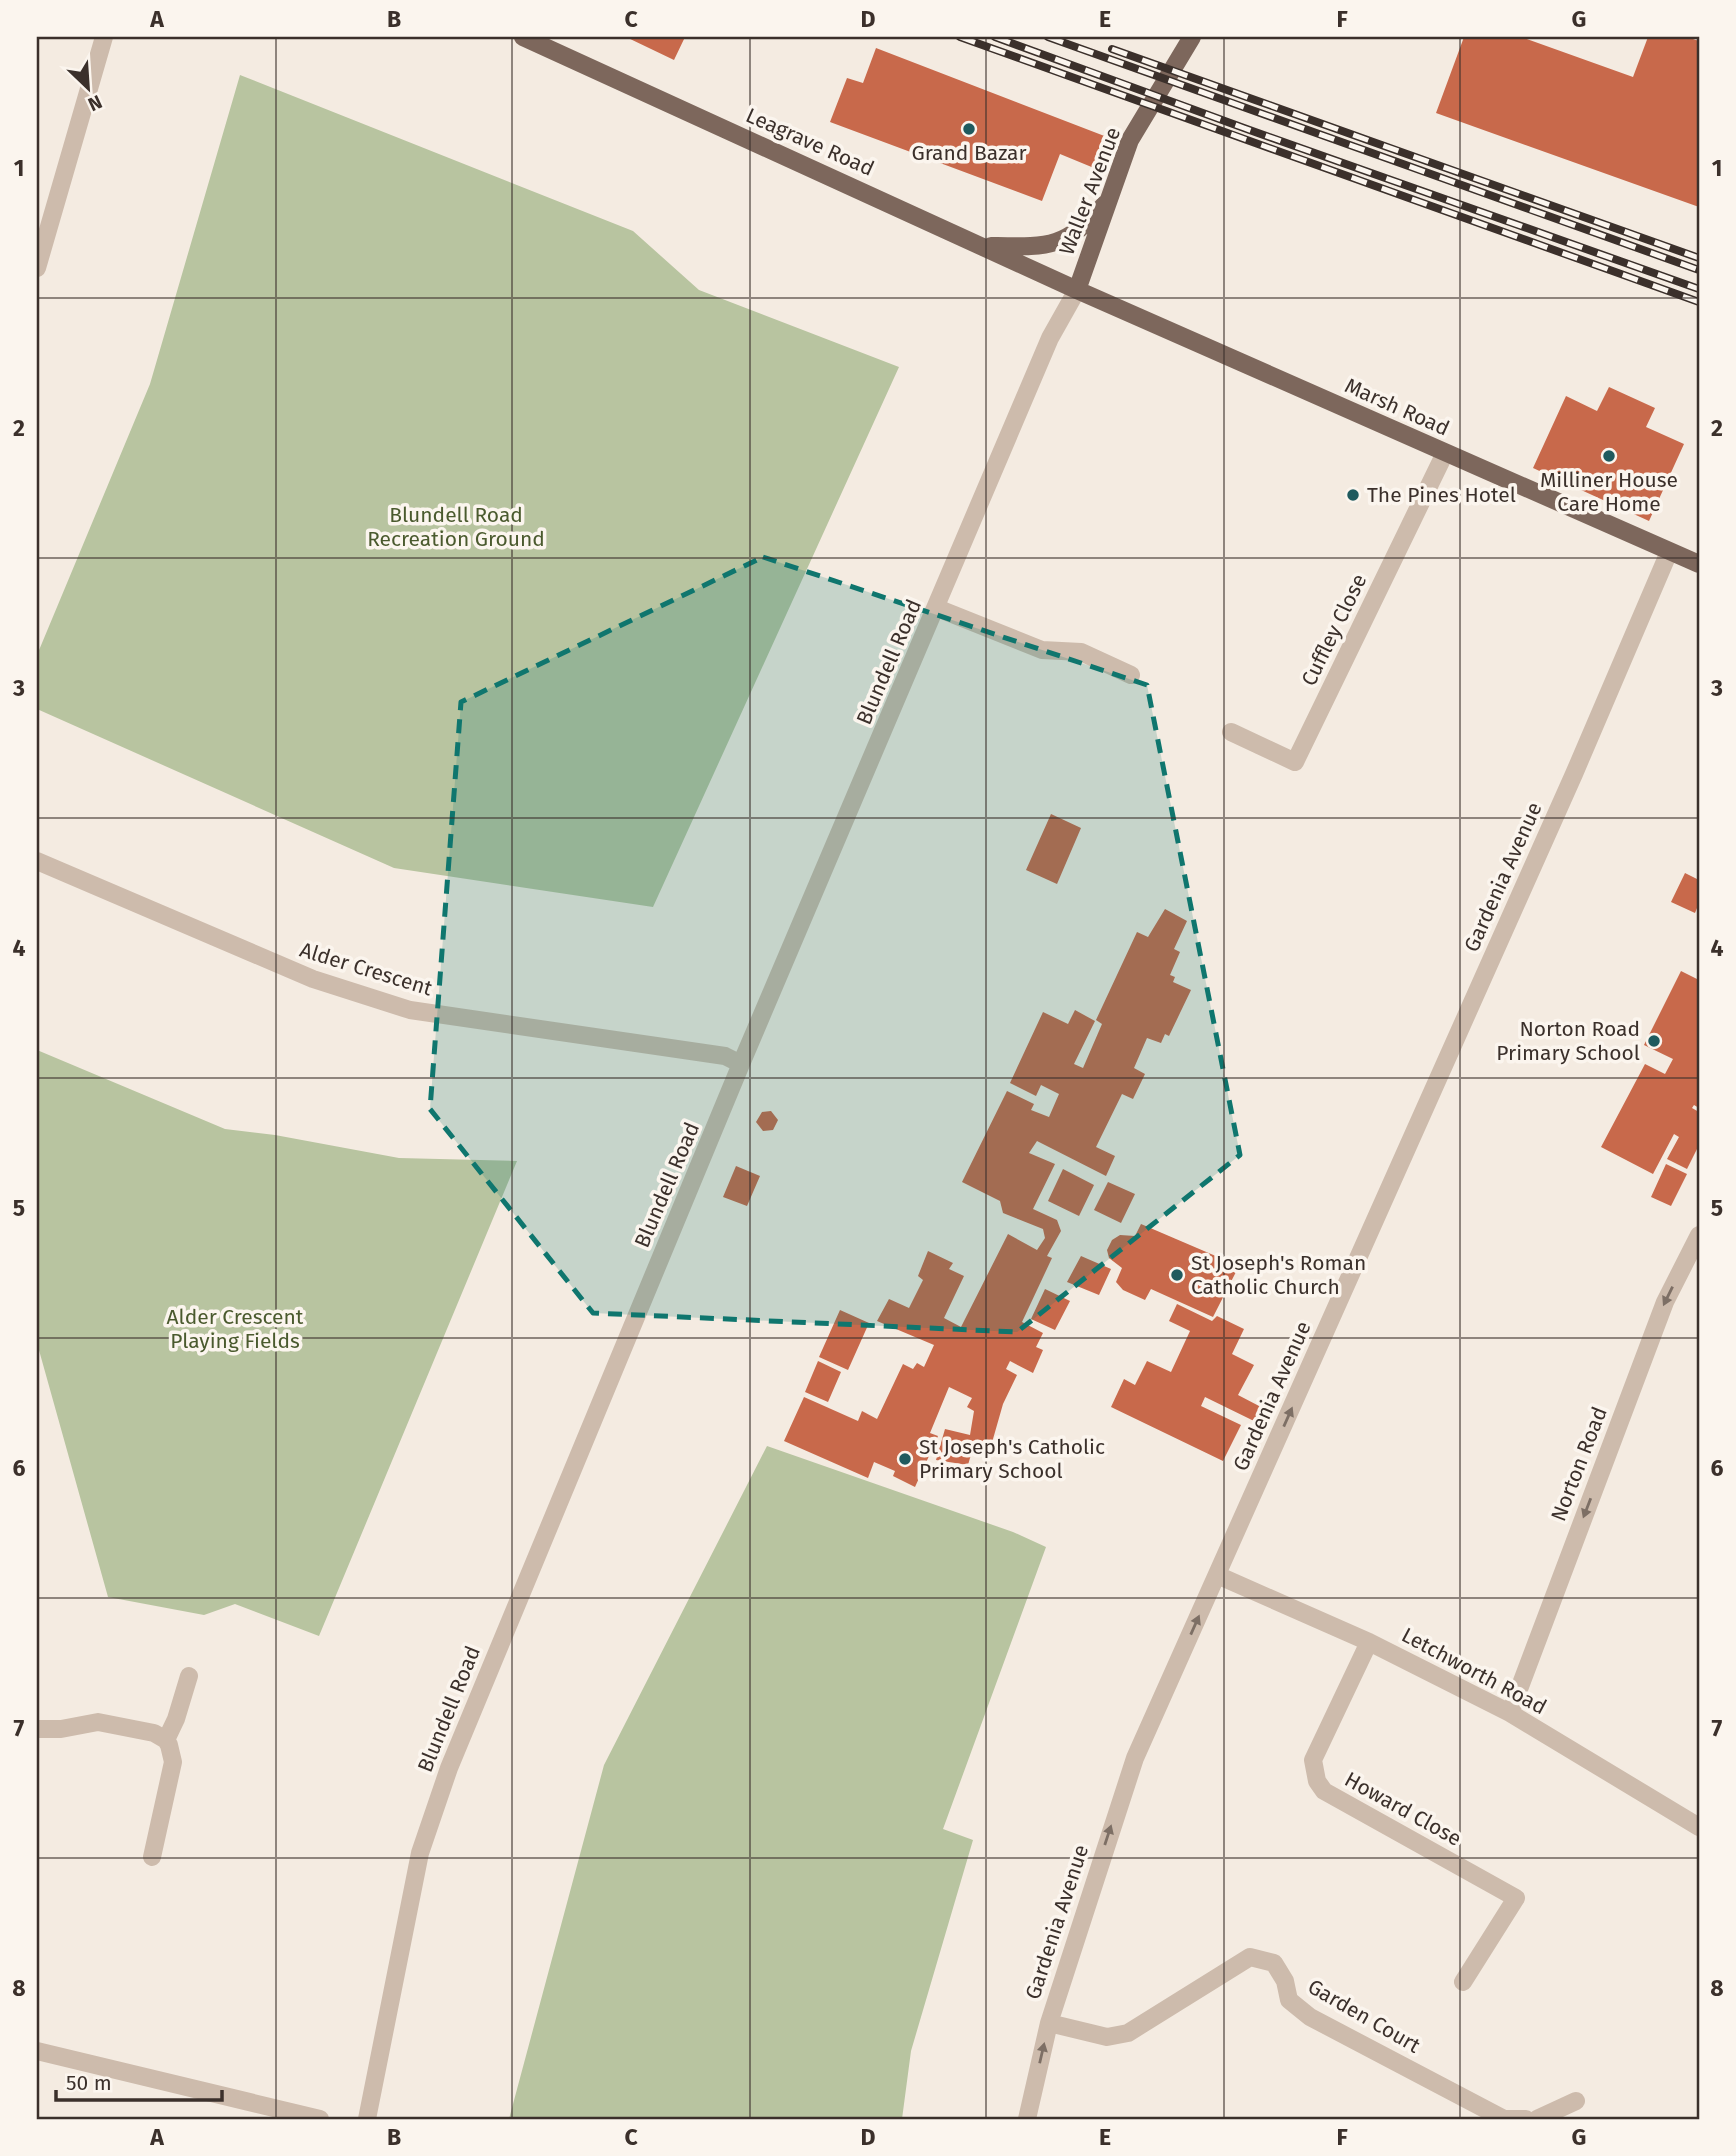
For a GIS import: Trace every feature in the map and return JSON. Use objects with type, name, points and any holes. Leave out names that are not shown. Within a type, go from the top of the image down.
[{"type":"main road","name":"Leagrave Road","points":[[523,37],[1077,290]]},
{"type":"main road","name":"Waller Avenue","points":[[1077,290],[1130,140],[1188,43]]},
{"type":"main road","points":[[984,246],[1032,247],[1059,242],[1079,231],[1106,204]]},
{"type":"main road","name":"Marsh Road","points":[[1077,290],[1699,564]]},
{"type":"street","points":[[37,268],[104,37]]},
{"type":"street","name":"Blundell Road","points":[[367,2119],[421,1853],[449,1768],[741,1064],[1050,338],[1077,290]]},
{"type":"street","name":"Cuffley Close","points":[[1231,732],[1296,762],[1445,453]]},
{"type":"street","name":"Gardenia Avenue","points":[[1027,2119],[1049,2023],[1123,1788],[1591,736],[1670,552]]},
{"type":"street","points":[[937,608],[1042,650],[1081,652],[1130,675]]},
{"type":"street","name":"Alder Crescent","points":[[37,861],[313,979],[410,1010],[725,1056],[741,1064]]},
{"type":"street","name":"Norton Road","points":[[1510,1713],[1665,1302],[1699,1235]]},
{"type":"street","name":"Letchworth Road","points":[[1217,1575],[1369,1642],[1510,1713],[1699,1827]]},
{"type":"street","name":"Howard Close","points":[[1369,1642],[1313,1760],[1317,1781],[1324,1791],[1516,1898],[1463,1982]]},
{"type":"street","points":[[166,1740],[189,1675]]},
{"type":"street","points":[[37,1730],[98,1722],[154,1733],[166,1740],[173,1762],[152,1857]]},
{"type":"street","name":"Garden Court","points":[[1049,2023],[1107,2037],[1128,2033],[1250,1957],[1274,1963],[1285,1981],[1289,2000],[1310,2017],[1504,2119],[1527,2119]]},
{"type":"street","points":[[37,2051],[320,2119]]},
{"type":"street","points":[[1537,2119],[1576,2101]]},
{"type":"highlighted area","points":[[763,557],[1147,685],[1240,1155],[1017,1332],[593,1313],[430,1109],[461,702]]},
{"type":"green space","name":"Blundell Road Recreation Ground","points":[[240,75],[633,231],[699,290],[899,367],[653,907],[394,868],[37,709],[37,655],[150,384]]},
{"type":"green space","name":"Alder Crescent Playing Fields","points":[[37,1050],[225,1129],[275,1135],[399,1158],[517,1161],[319,1636],[235,1604],[204,1615],[108,1597],[37,1343]]},
{"type":"green space","points":[[767,1446],[1013,1532],[1046,1547],[943,1829],[973,1840],[911,2051],[902,2119],[509,2119],[604,1765]]},
{"type":"building","points":[[626,37],[685,37],[674,60]]},
{"type":"building","points":[[1464,37],[1521,37],[1633,77],[1648,37],[1687,37],[1699,41],[1699,207],[1436,113]]},
{"type":"building","name":"Grand Bazar","points":[[876,48],[1107,137],[1094,168],[1060,154],[1042,201],[830,122],[847,78],[863,83]]},
{"type":"building","name":"Milliner House Care Home","points":[[1609,387],[1655,408],[1646,427],[1684,444],[1649,521],[1533,468],[1566,396],[1597,411]]},
{"type":"building","points":[[1051,814],[1081,828],[1057,884],[1026,870]]},
{"type":"building","points":[[1685,873],[1699,880],[1699,903],[1695,913],[1671,902]]},
{"type":"building","points":[[1165,909],[1187,921],[1174,949],[1180,952],[1170,975],[1175,977],[1173,982],[1191,990],[1169,1036],[1165,1034],[1161,1043],[1147,1038],[1134,1068],[1145,1074],[1133,1099],[1122,1094],[1096,1147],[1115,1156],[1106,1176],[1037,1141],[1029,1153],[1055,1164],[1033,1209],[1057,1220],[1061,1231],[1047,1256],[1052,1258],[1022,1322],[1043,1333],[1036,1347],[1043,1350],[1033,1373],[1010,1361],[1006,1369],[1017,1375],[1003,1404],[989,1453],[972,1451],[968,1465],[936,1460],[945,1429],[970,1435],[974,1411],[967,1407],[972,1398],[949,1387],[930,1433],[938,1436],[915,1487],[893,1476],[895,1471],[874,1462],[868,1478],[784,1441],[804,1397],[858,1421],[862,1411],[877,1419],[903,1364],[913,1369],[917,1363],[924,1367],[934,1345],[877,1321],[889,1299],[909,1308],[923,1280],[918,1276],[928,1251],[953,1263],[949,1269],[964,1276],[944,1318],[961,1327],[1008,1234],[1037,1250],[1045,1238],[1043,1229],[1003,1213],[1000,1201],[962,1182],[1007,1091],[1034,1104],[1031,1110],[1049,1117],[1059,1094],[1041,1085],[1036,1096],[1010,1083],[1043,1012],[1068,1024],[1075,1010],[1095,1021],[1074,1064],[1083,1068],[1102,1024],[1096,1020],[1137,932],[1148,937]]},
{"type":"building","points":[[1681,971],[1699,980],[1699,1108],[1694,1105],[1692,1108],[1699,1112],[1699,1145],[1687,1169],[1667,1159],[1679,1137],[1674,1134],[1653,1174],[1601,1147],[1645,1064],[1665,1074],[1673,1059],[1644,1045]]},
{"type":"building","points":[[771,1111],[778,1120],[773,1130],[763,1131],[756,1122],[762,1112]]},
{"type":"building","points":[[1666,1164],[1687,1174],[1671,1206],[1651,1197]]},
{"type":"building","points":[[736,1166],[760,1176],[747,1206],[723,1197]]},
{"type":"building","points":[[1063,1169],[1094,1185],[1079,1216],[1048,1201]]},
{"type":"building","points":[[1108,1182],[1135,1194],[1121,1223],[1094,1210]]},
{"type":"building","name":"St Joseph's Roman Catholic Church","points":[[1141,1224],[1239,1266],[1213,1317],[1151,1289],[1145,1300],[1123,1290],[1116,1282],[1122,1268],[1109,1258],[1107,1250],[1112,1240],[1120,1235],[1135,1236]]},
{"type":"building","points":[[1081,1256],[1111,1269],[1099,1295],[1067,1282]]},
{"type":"building","points":[[1045,1289],[1070,1301],[1055,1330],[1031,1319]]},
{"type":"building","points":[[1177,1304],[1212,1321],[1217,1316],[1244,1329],[1232,1354],[1254,1365],[1238,1395],[1261,1407],[1254,1421],[1205,1397],[1201,1406],[1241,1425],[1223,1461],[1111,1407],[1124,1379],[1135,1385],[1147,1361],[1171,1372],[1190,1331],[1169,1321]]},
{"type":"building","points":[[840,1310],[869,1323],[848,1370],[819,1357]]},
{"type":"building","points":[[818,1361],[841,1372],[828,1402],[805,1392]]},
{"type":"railway","points":[[960,37],[1699,302]]},
{"type":"railway","points":[[995,37],[1699,289]]},
{"type":"railway","points":[[1048,37],[1699,270]]},
{"type":"railway","points":[[1112,49],[1699,258]]},
{"type":"place","name":"Grand Bazar","points":[[969,129]]},
{"type":"place","name":"Milliner House Care Home","points":[[1609,456]]},
{"type":"place","name":"The Pines Hotel","points":[[1353,495]]},
{"type":"place","name":"Norton Road Primary School","points":[[1654,1041]]},
{"type":"place","name":"St Joseph's Roman Catholic Church","points":[[1177,1275]]},
{"type":"place","name":"St Joseph's Catholic Primary School","points":[[905,1459]]}]
